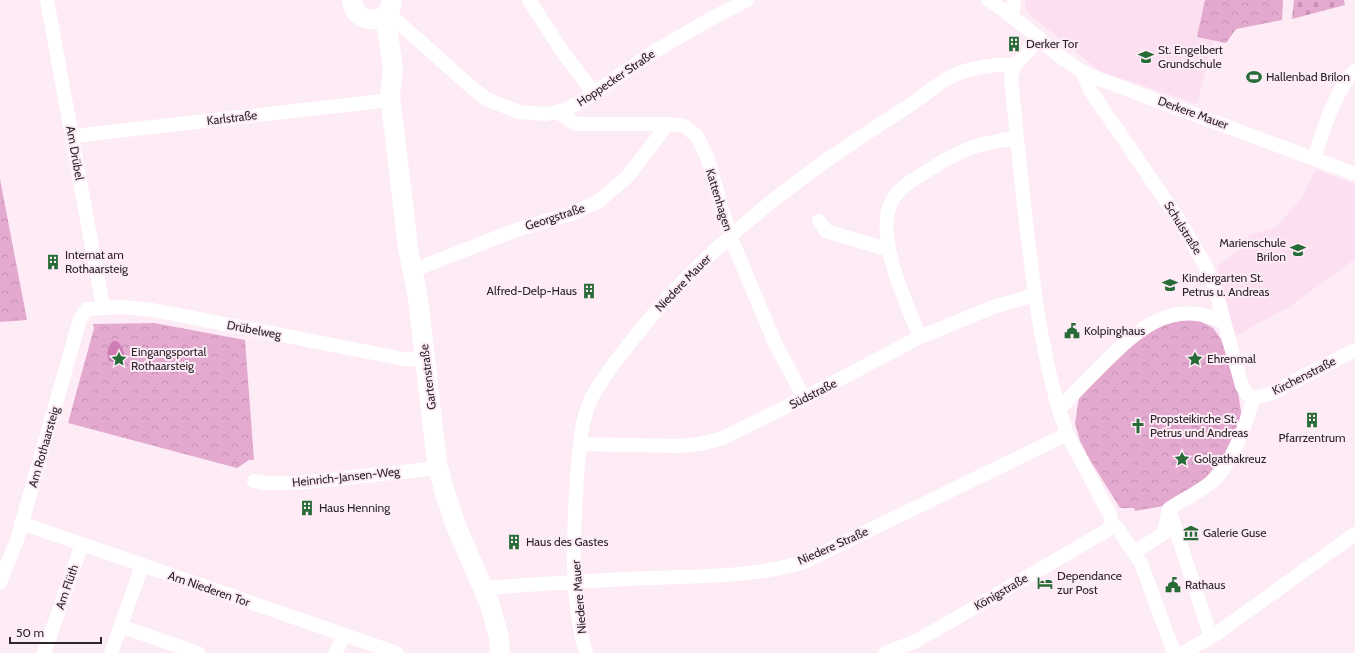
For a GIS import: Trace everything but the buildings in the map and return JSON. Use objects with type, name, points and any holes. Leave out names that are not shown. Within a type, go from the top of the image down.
[{"type":"street","name":"Am Drübel","points":[[47,0],[103,307]]},
{"type":"street","points":[[529,0],[564,54],[594,93]]},
{"type":"street","name":"Hoppecker Straße","points":[[384,12],[417,38],[471,87],[495,103],[528,114],[546,114],[573,106],[655,51],[747,0]]},
{"type":"street","name":"Derkere Mauer","points":[[988,0],[1012,16],[1064,59],[1082,71],[1355,174]]},
{"type":"street","points":[[1012,16],[1014,0]]},
{"type":"street","points":[[349,2],[360,16],[384,12]]},
{"type":"street","name":"Gartenstraße","points":[[384,12],[391,48],[393,74],[390,96]]},
{"type":"street","name":"Gartenstraße","points":[[384,12],[379,38],[390,96],[408,248],[414,270],[439,468],[454,522],[484,588],[497,630],[500,653]]},
{"type":"street","points":[[391,48],[393,42],[399,37],[411,36],[417,38]]},
{"type":"street","points":[[1040,38],[1015,65],[1011,77],[1035,295],[1050,374],[1066,434],[1110,515],[1112,524],[1116,526],[1141,563],[1174,653]]},
{"type":"street","name":"Niedere Mauer","points":[[586,653],[580,628],[576,581],[575,510],[580,444],[591,400],[608,372],[656,310],[689,274],[730,236],[816,169],[944,81],[970,70],[996,65],[1015,65]]},
{"type":"street","points":[[1314,158],[1338,97],[1348,78],[1355,70]]},
{"type":"street","name":"Schulstraße","points":[[1082,71],[1090,90],[1179,220],[1194,246],[1214,286],[1242,386],[1247,394],[1253,398]]},
{"type":"street","name":"Karlstraße","points":[[72,136],[390,96]]},
{"type":"street","name":"Kattenhagen","points":[[556,112],[570,121],[585,125],[668,124],[689,128],[700,142],[730,236],[775,343],[804,398]]},
{"type":"street","name":"Georgstraße","points":[[414,270],[516,230],[578,211],[599,201],[627,177],[668,124]]},
{"type":"street","points":[[920,337],[896,277],[889,250],[887,223],[888,210],[891,201],[900,191],[922,174],[961,151],[981,145],[1017,138]]},
{"type":"street","points":[[819,221],[826,231],[889,250]]},
{"type":"street","name":"Südstraße","points":[[580,444],[664,447],[700,444],[729,435],[804,398],[920,337],[996,306],[1035,295]]},
{"type":"street","name":"Drübelweg","points":[[84,311],[91,308],[103,307],[138,308],[404,359],[426,360]]},
{"type":"street","name":"Am Rothaarsteig","points":[[0,582],[22,523],[80,319],[84,311]]},
{"type":"street","points":[[1059,410],[1136,333],[1157,320],[1173,315],[1197,314],[1208,316],[1223,322]]},
{"type":"street","name":"Kirchenstraße","points":[[1253,398],[1270,394],[1355,350]]},
{"type":"street","points":[[1135,552],[1164,533],[1169,509],[1214,480],[1220,473],[1245,426],[1253,398]]},
{"type":"street","name":"Niedere Straße","points":[[484,588],[576,581],[758,572],[802,562],[1066,434]]},
{"type":"street","name":"Heinrich-Jansen-Weg","points":[[254,480],[266,483],[296,483],[439,468]]},
{"type":"street","points":[[1169,509],[1211,637]]},
{"type":"street","name":"Am Niederen Tor","points":[[22,523],[142,566],[397,653]]},
{"type":"street","name":"Königstraße","points":[[885,653],[914,642],[946,624],[1106,530],[1112,524]]},
{"type":"street","points":[[1183,653],[1211,637],[1343,541],[1355,534]]},
{"type":"street","name":"Am Flüth","points":[[44,653],[82,544]]},
{"type":"street","points":[[111,653],[142,566]]},
{"type":"street","points":[[120,626],[198,653]]},
{"type":"street","points":[[335,653],[344,636]]},
{"type":"shaded area","name":"St. Engelbert Grundschule","points":[[1026,0],[1283,0],[1282,20],[1236,29],[1226,43],[1213,41],[1197,104],[1100,71],[1027,12],[1025,8]]},
{"type":"shaded area","name":"Marienschule Brilon","points":[[1316,169],[1355,185],[1355,259],[1290,306],[1235,336],[1217,265],[1227,260],[1233,254],[1250,246],[1248,235],[1276,227],[1302,198]]},
{"type":"shaded area","points":[[113,341],[117,341],[123,350],[124,362],[120,364],[109,361],[108,358],[107,353],[109,346]]},
{"type":"green space","points":[[1205,0],[1283,0],[1282,20],[1236,29],[1226,43],[1197,37]]},
{"type":"green space","points":[[1294,0],[1344,0],[1345,5],[1292,19]]},
{"type":"green space","points":[[0,179],[27,320],[0,322]]},
{"type":"green space","points":[[1194,318],[1213,328],[1221,339],[1238,392],[1241,412],[1240,424],[1225,454],[1204,480],[1164,506],[1135,511],[1134,508],[1120,508],[1080,441],[1075,423],[1079,398],[1121,352],[1159,325]]},
{"type":"green space","points":[[154,323],[245,340],[254,460],[249,460],[237,468],[68,423],[94,328],[93,324]]},
{"type":"place","name":"Derker Tor","points":[[1014,44]]},
{"type":"place","name":"St. Engelbert Grundschule","points":[[1146,57]]},
{"type":"place","name":"Hallenbad Brilon","points":[[1254,77]]},
{"type":"place","name":"Marienschule Brilon","points":[[1298,250]]},
{"type":"place","name":"Internat am Rothaarsteig","points":[[53,262]]},
{"type":"place","name":"Kindergarten St. Petrus u. Andreas","points":[[1170,285]]},
{"type":"place","name":"Alfred-Delp-Haus","points":[[589,291]]},
{"type":"place","name":"Kolpinghaus","points":[[1072,331]]},
{"type":"place","name":"Eingangsportal Rothaarsteig","points":[[119,359]]},
{"type":"place","name":"Ehrenmal","points":[[1195,359]]},
{"type":"place","name":"Pfarrzentrum","points":[[1312,420]]},
{"type":"place","name":"Propsteikirche St. Petrus und Andreas","points":[[1138,426]]},
{"type":"place","name":"Golgathakreuz","points":[[1182,459]]},
{"type":"place","name":"Haus Henning","points":[[307,508]]},
{"type":"place","name":"Galerie Guse","points":[[1191,533]]},
{"type":"place","name":"Haus des Gastes","points":[[514,542]]},
{"type":"place","name":"Dependance zur Post","points":[[1045,583]]},
{"type":"place","name":"Rathaus","points":[[1173,585]]}]
